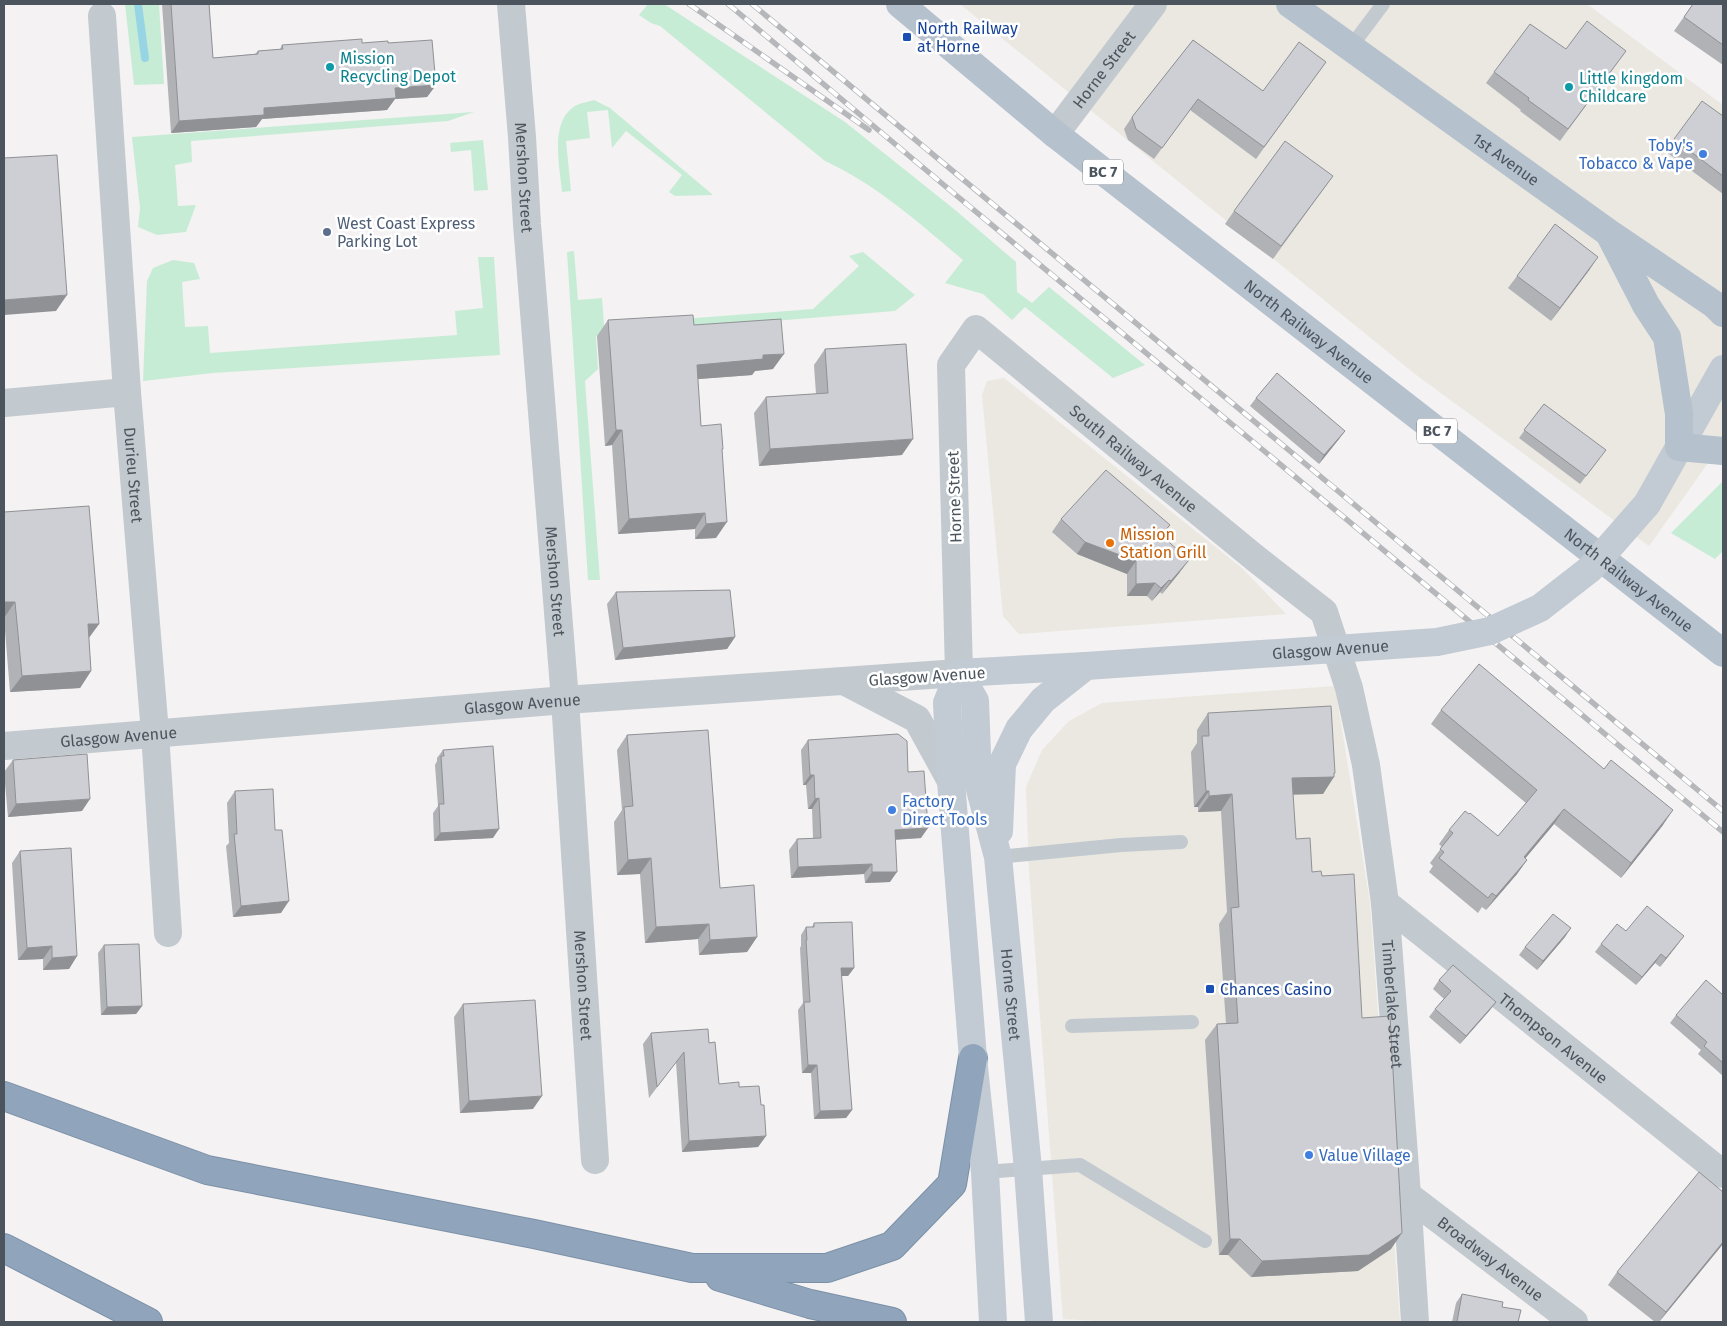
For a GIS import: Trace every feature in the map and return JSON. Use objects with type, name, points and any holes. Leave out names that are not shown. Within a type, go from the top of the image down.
[{"type":"highway","points":[[692,1268],[827,1268],[892,1246],[952,1184],[973,1058]]},
{"type":"highway","points":[[4,1096],[207,1170],[534,1234],[692,1268],[810,1304],[892,1322]]},
{"type":"highway","points":[[4,1248],[148,1322]]},
{"type":"main road","name":"North Railway Avenue","points":[[900,4],[1055,134],[1723,653]]},
{"type":"main road","name":"1st Avenue","points":[[1290,4],[1609,233],[1715,305],[1723,313]]},
{"type":"main road","points":[[1609,233],[1646,305],[1667,337],[1679,414],[1679,447],[1723,452]]},
{"type":"main road","name":"Glasgow Avenue","points":[[960,673],[1437,642],[1490,631],[1540,608],[1590,569],[1647,504],[1723,369]]},
{"type":"main road","points":[[998,857],[1002,764],[1019,729],[1043,700],[1086,666]]},
{"type":"main road","name":"Horne Street","points":[[960,673],[947,703],[951,781],[973,1058],[985,1172],[993,1322]]},
{"type":"main road","name":"Horne Street","points":[[960,673],[975,701],[978,782],[998,857],[1028,1169],[1039,1322]]},
{"type":"street","name":"Mershon Street","points":[[511,4],[565,700],[595,1160]]},
{"type":"street","name":"Horne Street","points":[[1055,134],[1153,4]]},
{"type":"street","name":"Durieu Street","points":[[102,16],[127,392],[155,733],[168,933]]},
{"type":"street","name":"Horne Street","points":[[960,673],[950,365],[976,329]]},
{"type":"street","name":"South Railway Avenue","points":[[976,329],[1255,558],[1324,612],[1349,688]]},
{"type":"street","points":[[4,403],[127,392]]},
{"type":"street","name":"Glasgow Avenue","points":[[4,746],[565,700],[960,673]]},
{"type":"street","points":[[846,682],[917,720],[951,781]]},
{"type":"street","name":"Timberlake Street","points":[[1349,688],[1366,765],[1385,903],[1408,1196],[1414,1322]]},
{"type":"street","name":"Thompson Avenue","points":[[1385,903],[1723,1174]]},
{"type":"street","name":"Broadway Avenue","points":[[1408,1196],[1574,1322]]},
{"type":"lane","points":[[1350,48],[1383,4]]},
{"type":"lane","points":[[998,857],[1121,844],[1181,842]]},
{"type":"lane","points":[[1072,1026],[1192,1022]]},
{"type":"lane","points":[[985,1172],[1080,1165],[1205,1241]]},
{"type":"shaded area","points":[[960,4],[1587,4],[1723,105],[1723,442],[1649,546],[1415,374]]},
{"type":"shaded area","points":[[1004,378],[1242,568],[1286,614],[1019,634],[1003,616],[982,395],[987,381]]},
{"type":"shaded area","points":[[1335,686],[1370,903],[1400,1322],[1111,1322],[1063,1319],[1029,871],[1026,787],[1042,750],[1069,721],[1102,703]]},
{"type":"green space","points":[[125,4],[159,4],[164,84],[134,85]]},
{"type":"green space","points":[[648,4],[664,4],[845,122],[954,209],[1016,262],[1017,292],[1032,303],[1049,287],[1145,365],[1113,378],[1025,307],[1012,320],[983,294],[945,283],[963,260],[880,193],[825,161],[660,26],[651,23],[639,15]]},
{"type":"green space","points":[[594,100],[610,108],[713,195],[675,196],[669,192],[682,175],[626,131],[612,148],[608,110],[587,112],[590,138],[566,141],[571,191],[562,192],[558,146],[562,123],[567,113],[575,106]]},
{"type":"green space","points":[[474,112],[448,121],[191,141],[192,162],[175,165],[178,206],[196,205],[186,232],[157,235],[138,227],[140,208],[132,137]]},
{"type":"green space","points":[[483,140],[488,190],[474,191],[471,150],[451,152],[450,143]]},
{"type":"green space","points":[[574,251],[578,300],[602,298],[604,325],[813,309],[859,266],[849,256],[863,252],[915,295],[895,311],[596,336],[598,369],[585,381],[600,580],[588,580],[567,252]]},
{"type":"green space","points":[[478,257],[494,257],[500,355],[213,373],[143,381],[147,281],[153,268],[173,260],[194,263],[200,279],[182,282],[185,327],[208,326],[210,353],[457,335],[455,311],[483,308]]},
{"type":"green space","points":[[1723,481],[1723,551],[1715,559],[1671,533]]},
{"type":"building","name":"Mission Recycling Depot","points":[[171,4],[209,4],[213,58],[258,54],[258,51],[283,49],[282,45],[362,39],[362,43],[432,40],[436,85],[395,88],[396,98],[264,108],[264,115],[179,121]]},
{"type":"building","points":[[1693,4],[1723,4],[1723,45],[1684,17]]},
{"type":"building","points":[[1587,21],[1626,51],[1568,129],[1494,72],[1530,24],[1566,49]]},
{"type":"building","points":[[1193,40],[1263,91],[1299,42],[1326,62],[1264,147],[1198,99],[1162,148],[1136,129],[1132,117]]},
{"type":"building","points":[[1702,101],[1723,116],[1723,176],[1674,139]]},
{"type":"building","points":[[1285,141],[1333,176],[1281,246],[1234,211]]},
{"type":"building","points":[[57,155],[67,295],[4,300],[4,158]]},
{"type":"building","points":[[1555,224],[1598,257],[1560,308],[1517,276]]},
{"type":"building","points":[[693,315],[694,325],[781,319],[784,354],[763,355],[763,359],[697,365],[701,426],[721,424],[727,522],[706,524],[705,513],[629,519],[622,430],[616,430],[608,320]]},
{"type":"building","points":[[906,344],[913,439],[770,449],[766,397],[828,393],[825,349]]},
{"type":"building","points":[[1277,373],[1345,431],[1324,455],[1256,398]]},
{"type":"building","points":[[1544,404],[1606,450],[1586,476],[1524,430]]},
{"type":"building","name":"Mission Station Grill","points":[[1106,470],[1170,525],[1161,535],[1189,560],[1171,581],[1169,580],[1161,588],[1155,583],[1136,584],[1136,561],[1085,542],[1061,519]]},
{"type":"building","points":[[89,506],[99,624],[88,624],[91,671],[22,676],[15,602],[4,602],[4,512]]},
{"type":"building","points":[[730,590],[735,637],[623,648],[616,592]]},
{"type":"building","points":[[1479,664],[1604,769],[1611,760],[1673,810],[1631,863],[1564,809],[1524,857],[1527,860],[1496,896],[1492,893],[1488,898],[1439,858],[1444,852],[1440,849],[1453,833],[1449,830],[1465,811],[1498,836],[1537,790],[1441,710]]},
{"type":"building","points":[[1331,706],[1334,777],[1292,778],[1296,839],[1310,838],[1312,872],[1321,871],[1322,876],[1354,874],[1362,1018],[1390,1016],[1402,1233],[1369,1255],[1262,1261],[1240,1239],[1230,1239],[1217,1024],[1238,1023],[1231,908],[1239,907],[1232,794],[1209,796],[1209,791],[1206,791],[1202,736],[1209,736],[1208,713]]},
{"type":"building","points":[[708,730],[720,888],[754,885],[757,937],[710,940],[709,924],[656,927],[651,858],[628,860],[624,807],[633,806],[627,735]]},
{"type":"building","points":[[898,734],[907,741],[908,772],[924,771],[928,828],[895,830],[897,872],[872,872],[872,864],[798,867],[797,839],[821,838],[819,798],[815,799],[814,775],[810,775],[808,740]]},
{"type":"building","points":[[493,746],[499,829],[440,833],[439,804],[444,804],[441,756],[444,756],[443,750]]},
{"type":"building","points":[[87,754],[90,799],[16,804],[13,760]]},
{"type":"building","points":[[273,789],[275,830],[282,830],[289,901],[241,906],[234,834],[237,834],[235,791]]},
{"type":"building","points":[[71,848],[77,956],[52,958],[52,946],[27,948],[20,851]]},
{"type":"building","points":[[1647,906],[1684,936],[1666,958],[1661,954],[1642,977],[1601,944],[1617,924],[1626,931]]},
{"type":"building","points":[[1553,914],[1571,928],[1543,961],[1525,947]]},
{"type":"building","points":[[852,922],[854,968],[841,968],[852,1110],[820,1111],[817,1065],[808,1065],[804,1002],[810,1002],[806,927],[814,927],[814,923]]},
{"type":"building","points":[[139,944],[142,1006],[107,1007],[104,945]]},
{"type":"building","points":[[1453,965],[1496,1002],[1466,1036],[1435,1009],[1451,991],[1439,980]]},
{"type":"building","points":[[1706,980],[1723,995],[1723,1063],[1704,1046],[1707,1042],[1676,1015]]},
{"type":"building","points":[[535,1000],[542,1096],[469,1101],[463,1004]]},
{"type":"building","points":[[708,1029],[709,1043],[715,1042],[719,1084],[739,1082],[739,1087],[759,1086],[761,1105],[764,1105],[766,1136],[689,1141],[684,1052],[657,1087],[651,1033]]},
{"type":"building","points":[[1699,1172],[1723,1192],[1723,1242],[1666,1312],[1617,1272]]},
{"type":"building","points":[[1462,1294],[1503,1302],[1502,1307],[1521,1310],[1518,1322],[1457,1322]]},
{"type":"waterway","points":[[138,4],[145,58]]},
{"type":"railway","points":[[689,4],[869,130]]},
{"type":"railway","points":[[728,4],[1723,832]]},
{"type":"railway","points":[[752,4],[1723,811]]},
{"type":"place","name":"North Railway at Horne","points":[[907,37]]},
{"type":"place","name":"Mission Recycling Depot","points":[[330,67]]},
{"type":"place","name":"Little kingdom Childcare","points":[[1569,87]]},
{"type":"place","name":"Toby's Tobacco & Vape","points":[[1703,154]]},
{"type":"place","name":"West Coast Express Parking Lot","points":[[327,232]]},
{"type":"place","name":"Mission Station Grill","points":[[1110,543]]},
{"type":"place","name":"Factory Direct Tools","points":[[892,810]]},
{"type":"place","name":"Chances Casino","points":[[1210,989]]},
{"type":"place","name":"Value Village","points":[[1309,1155]]}]
